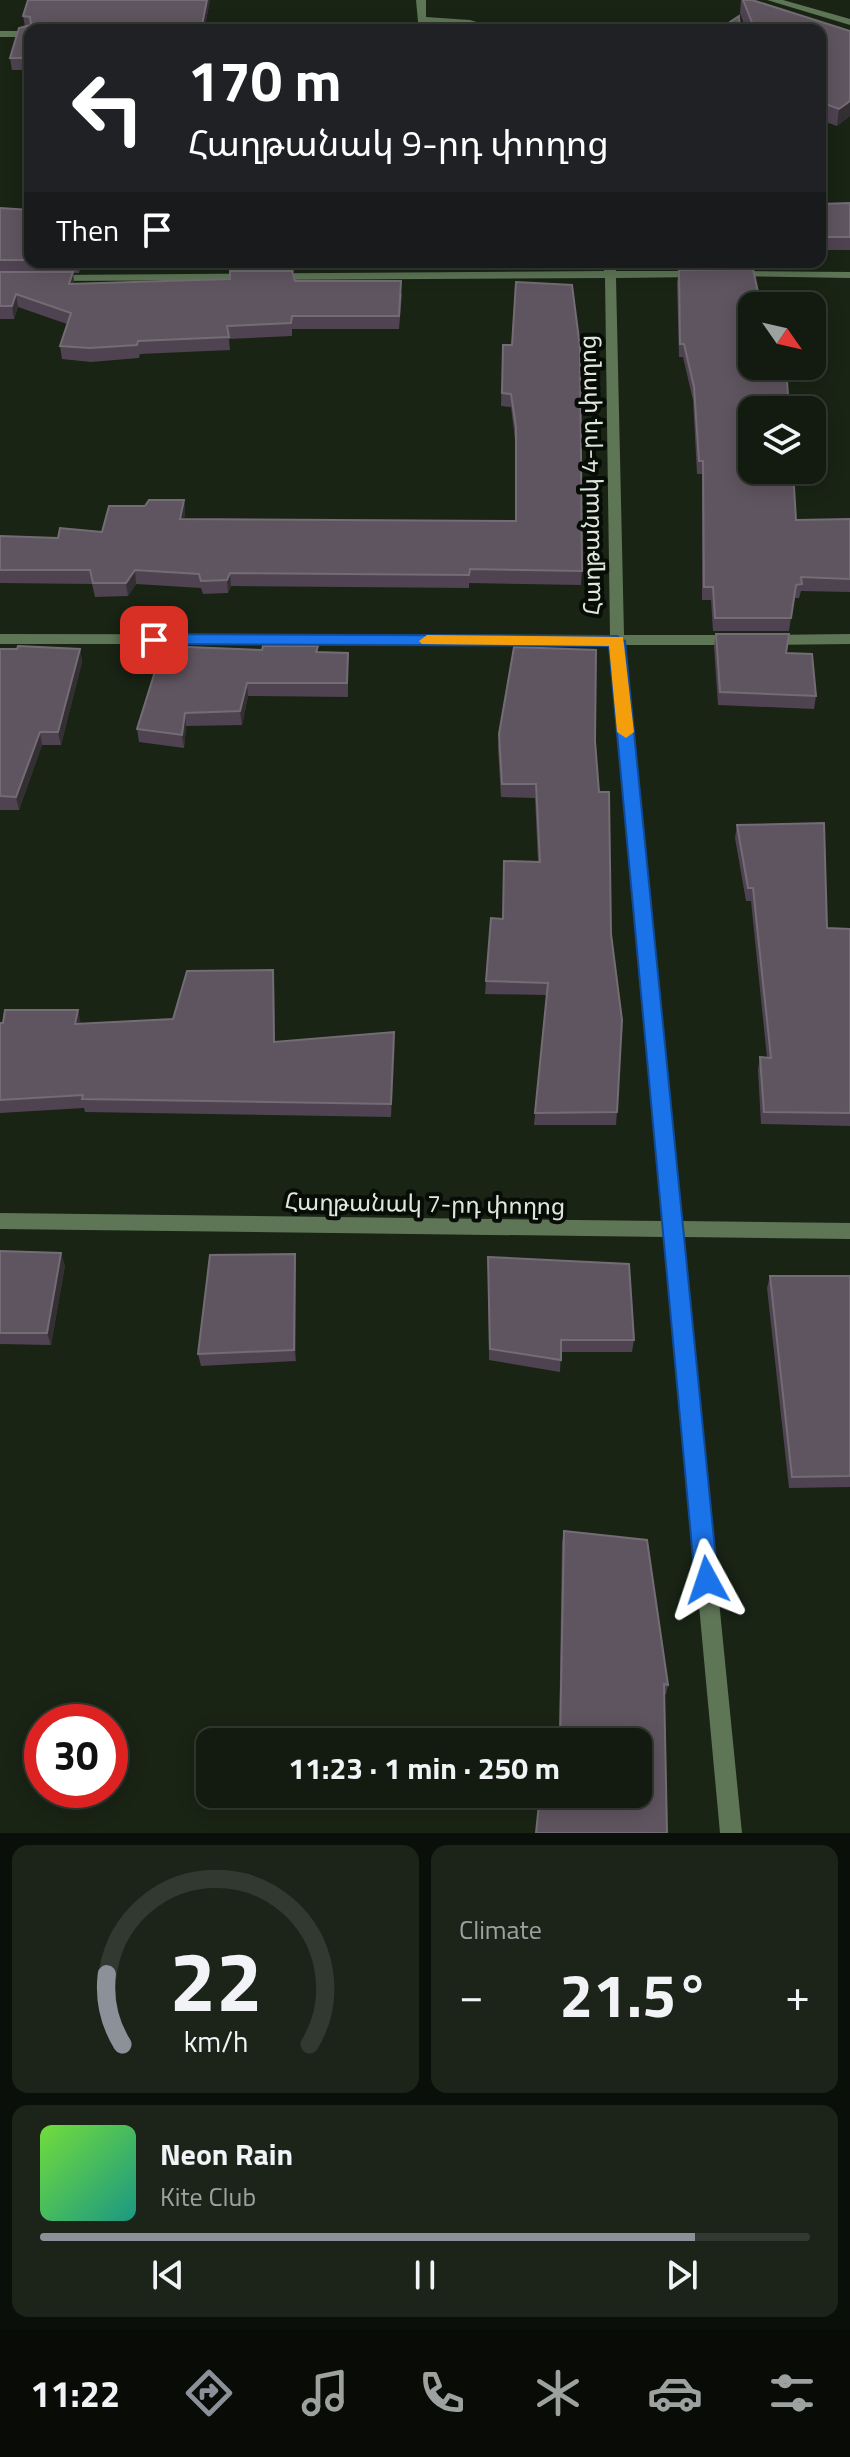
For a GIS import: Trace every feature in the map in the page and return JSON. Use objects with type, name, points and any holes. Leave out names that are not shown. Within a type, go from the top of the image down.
[{"type":"street","points":[[421,0],[421,20],[474,24]]},
{"type":"street","points":[[772,0],[850,22]]},
{"type":"street","points":[[0,34],[24,34]]},
{"type":"street","points":[[31,279],[610,268],[707,274]]},
{"type":"street","name":"Հաղթանակ 4-րդ փողոց","points":[[610,268],[617,641],[731,1833]]},
{"type":"street","points":[[723,274],[850,275]]},
{"type":"street","points":[[0,639],[850,639]]},
{"type":"street","name":"Հաղթանակ 7-րդ փողոց","points":[[0,1221],[850,1231]]},
{"type":"building","points":[[28,0],[207,0],[202,24],[31,24],[30,17],[23,16]]},
{"type":"building","points":[[743,0],[752,0],[850,31],[850,101],[839,109],[826,104],[826,24],[753,24]]},
{"type":"building","points":[[739,16],[740,24],[727,24]]},
{"type":"building","points":[[24,27],[24,58],[10,58],[19,28]]},
{"type":"building","points":[[850,203],[850,237],[826,237],[826,204]]},
{"type":"building","points":[[0,208],[24,210],[24,260],[0,260]]},
{"type":"building","points":[[753,269],[758,292],[738,292],[738,380],[787,380],[788,396],[738,396],[738,484],[794,484],[796,520],[850,519],[850,579],[801,577],[802,584],[796,585],[791,618],[715,618],[713,587],[704,587],[703,461],[699,461],[694,387],[684,344],[680,344],[679,270]]},
{"type":"building","points":[[230,271],[292,271],[295,281],[401,281],[399,316],[292,316],[291,323],[227,326],[229,337],[138,341],[137,345],[90,348],[60,346],[71,313],[16,294],[12,306],[0,306],[0,272],[73,272],[69,284],[230,279]]},
{"type":"building","points":[[516,282],[572,285],[580,347],[582,571],[470,569],[469,575],[230,573],[227,580],[201,581],[199,574],[135,570],[126,583],[93,583],[90,570],[0,570],[0,536],[58,538],[60,528],[102,532],[109,506],[145,506],[149,500],[184,500],[180,519],[516,521],[516,427],[511,394],[502,393],[503,345],[512,345]]},
{"type":"building","points":[[716,634],[789,634],[786,653],[812,654],[816,696],[720,692]]},
{"type":"building","points":[[18,646],[80,649],[58,732],[40,732],[16,797],[0,796],[0,649],[17,649]]},
{"type":"building","points":[[163,646],[262,650],[263,646],[318,646],[316,652],[348,653],[347,683],[247,683],[240,711],[185,713],[182,735],[137,729]]},
{"type":"building","points":[[514,647],[596,650],[595,741],[599,792],[609,792],[611,934],[622,1020],[617,1112],[535,1113],[548,983],[486,981],[491,918],[503,919],[504,861],[540,862],[536,784],[502,784],[499,734]]},
{"type":"building","points":[[824,823],[827,928],[850,929],[850,1113],[764,1112],[760,1057],[771,1058],[753,888],[748,888],[737,825]]},
{"type":"building","points":[[273,970],[274,1042],[394,1032],[391,1104],[82,1099],[83,1095],[0,1100],[0,1023],[3,1023],[5,1010],[78,1010],[75,1024],[173,1019],[187,971]]},
{"type":"building","points":[[0,1251],[61,1253],[47,1333],[0,1333]]},
{"type":"building","points":[[295,1254],[294,1350],[198,1354],[210,1255]]},
{"type":"building","points":[[488,1257],[629,1264],[634,1340],[561,1340],[561,1360],[490,1349]]},
{"type":"building","points":[[770,1276],[850,1276],[850,1476],[792,1477]]},
{"type":"building","points":[[564,1531],[647,1540],[668,1685],[664,1684],[667,1833],[536,1833],[539,1808],[652,1808],[652,1728],[560,1728]]},
{"type":"slow traffic","points":[[427,641],[617,641],[626,732]]},
{"type":"route","points":[[154,640],[617,641],[707,1580]]}]
